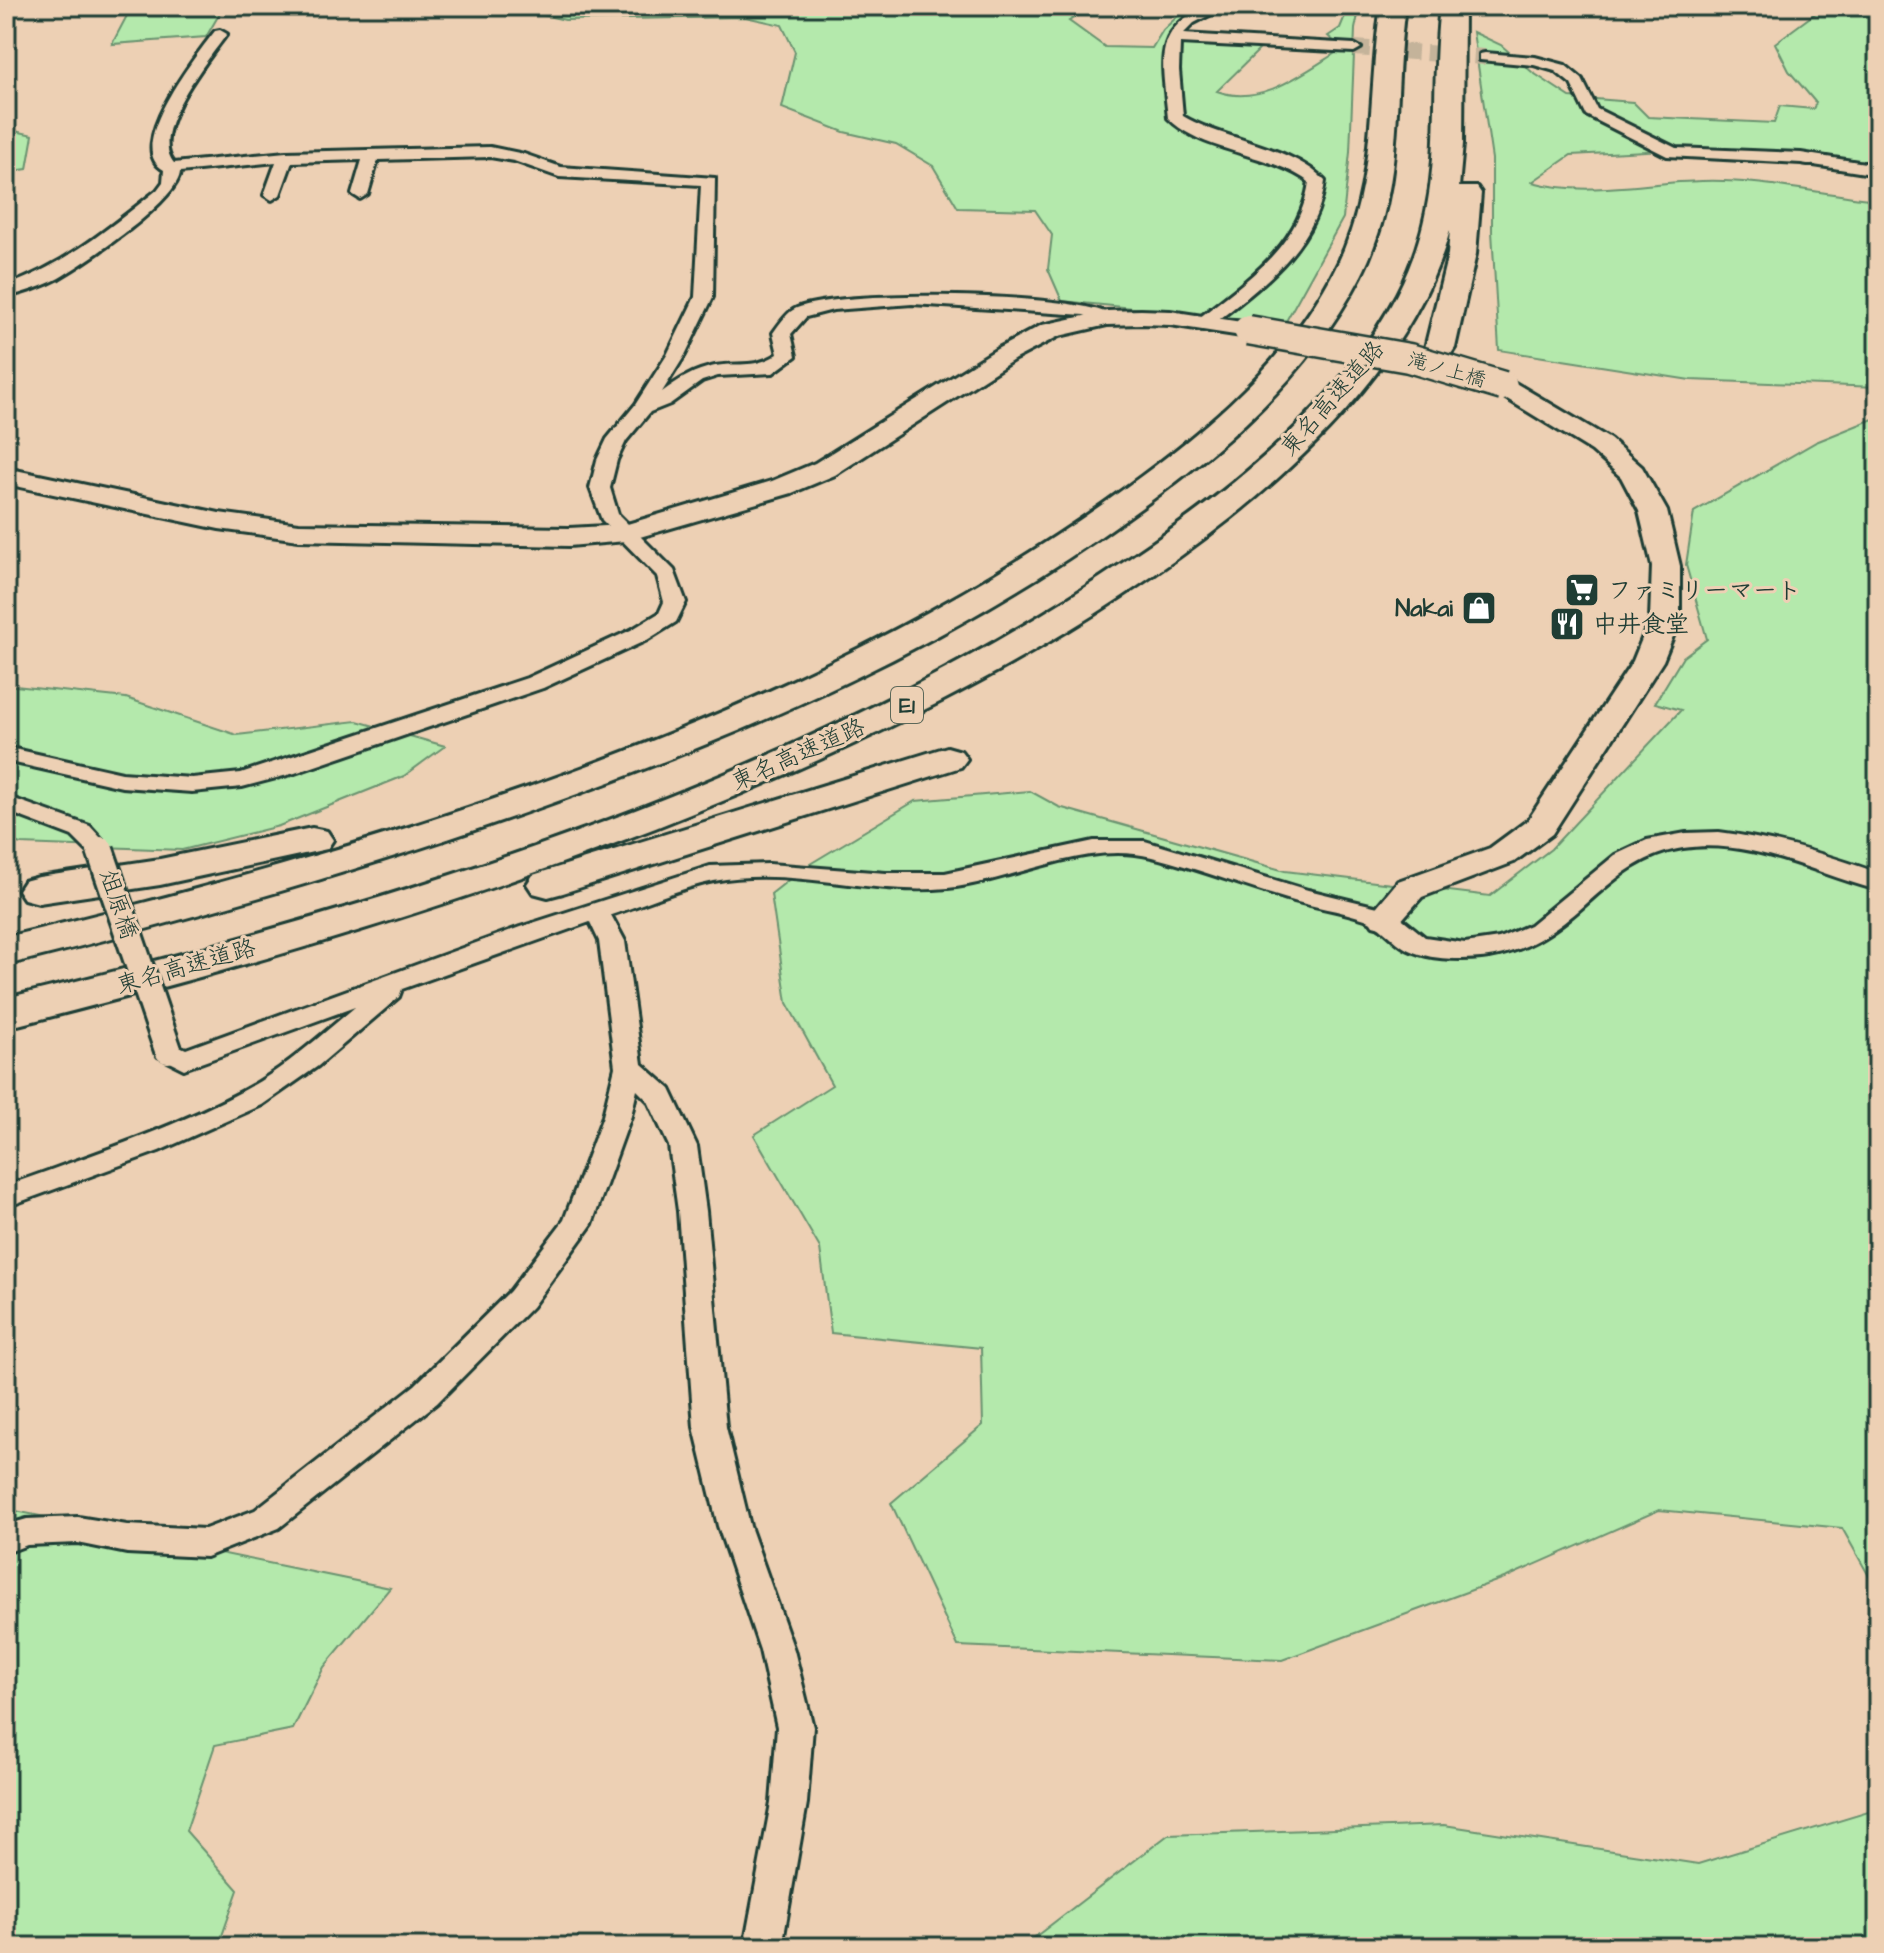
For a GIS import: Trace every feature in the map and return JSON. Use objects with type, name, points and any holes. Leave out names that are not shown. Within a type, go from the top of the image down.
[{"type":"highway","points":[[6,951],[244,889],[400,843],[618,766],[725,724],[886,649],[1063,549],[1165,476],[1246,406],[1291,357],[1322,315],[1356,256],[1378,190],[1384,140],[1386,45],[1393,6]]},
{"type":"highway","name":"東名高速道路","points":[[6,1013],[190,966],[339,923],[602,835],[729,785],[892,712],[1026,641],[1086,604],[1239,495],[1313,428],[1361,370],[1410,296],[1432,243],[1448,169],[1452,6]]},
{"type":"highway","points":[[1440,348],[1462,254],[1468,199],[1464,165],[1450,121]]},
{"type":"highway","points":[[39,890],[262,852],[386,821],[494,789],[679,725],[776,685],[905,622],[1165,476]]},
{"type":"highway","points":[[6,1031],[294,959],[671,847],[947,759]]},
{"type":"street","points":[[1205,322],[1278,262],[1318,200],[1317,181],[1303,167],[1208,137],[1176,118],[1171,57],[1175,38],[1181,26],[1220,6]]},
{"type":"street","points":[[6,754],[122,780],[192,785],[242,780],[287,768],[535,683],[639,635],[668,617],[675,602],[667,574],[609,516],[600,488],[607,460],[617,439],[643,408],[676,355],[704,297],[709,181],[569,174],[518,157],[490,152],[286,157],[172,168],[164,164],[158,151],[168,114],[190,72],[220,34]]},
{"type":"street","points":[[1175,38],[1354,48]]},
{"type":"street","points":[[1485,57],[1550,64],[1585,83],[1591,112],[1673,153],[1801,158],[1878,170]]},
{"type":"street","points":[[360,194],[371,155]]},
{"type":"street","points":[[272,195],[286,157]]},
{"type":"street","points":[[6,292],[50,276],[87,253],[163,193],[171,182],[172,168]]},
{"type":"street","points":[[643,408],[663,400],[695,377],[717,371],[767,369],[787,356],[782,333],[800,313],[833,305],[912,299],[1087,310],[1107,318]]},
{"type":"street","name":"滝ノ上橋","points":[[6,476],[219,521],[299,532],[569,537],[626,533],[782,487],[825,469],[1029,340],[1051,330],[1107,318],[1170,318],[1205,322],[1413,358],[1460,370],[1503,386],[1601,445],[1632,473],[1653,511],[1666,566],[1665,619],[1648,661],[1540,827],[1502,855],[1410,889],[1385,917]]},
{"type":"street","name":"俎原橋","points":[[6,803],[81,831],[100,850],[168,1050],[184,1060],[399,982]]},
{"type":"street","points":[[6,1197],[149,1144],[252,1098],[308,1060],[399,982],[529,933],[722,872],[788,872],[858,881],[944,881],[998,874],[1035,859],[1094,847],[1146,848],[1337,906],[1385,917],[1415,943],[1464,951],[1490,949],[1522,940],[1545,929],[1626,858],[1666,845],[1692,841],[1753,843],[1815,857],[1878,882]]},
{"type":"street","points":[[6,1539],[27,1532],[78,1530],[127,1539],[206,1543],[267,1519],[426,1394],[521,1299],[577,1224],[617,1116],[629,1067],[612,941],[598,913]]},
{"type":"street","points":[[629,1067],[660,1096],[683,1146],[692,1211],[710,1427],[734,1526],[777,1650],[795,1727],[789,1803],[763,1947]]},
{"type":"green space","points":[[132,6],[224,6],[206,37],[112,44]]},
{"type":"green space","points":[[504,6],[1094,6],[1069,21],[1105,47],[1152,48],[1163,30],[1180,14],[1181,6],[1208,6],[1200,10],[1209,13],[1186,28],[1189,34],[1245,41],[1260,49],[1217,91],[1249,95],[1280,86],[1337,52],[1338,45],[1328,36],[1340,28],[1349,6],[1360,6],[1355,29],[1350,152],[1343,218],[1285,323],[1062,301],[1048,269],[1052,235],[1035,210],[958,208],[933,166],[896,144],[844,132],[782,108],[795,52],[782,25],[745,17],[565,20]]},
{"type":"green space","points":[[1825,6],[1878,6],[1878,163],[1702,148],[1571,155],[1532,182],[1595,189],[1724,181],[1878,200],[1878,387],[1690,380],[1499,350],[1492,231],[1492,159],[1473,32],[1501,45],[1532,72],[1570,97],[1633,102],[1648,117],[1774,123],[1780,106],[1813,109],[1816,103],[1789,71],[1775,43]]},
{"type":"green space","points":[[6,129],[33,135],[27,169],[6,172]]},
{"type":"green space","points":[[1878,417],[1878,1592],[1842,1528],[1659,1510],[1507,1577],[1282,1660],[958,1646],[891,1503],[983,1425],[981,1348],[831,1333],[820,1248],[754,1135],[832,1085],[787,1003],[771,894],[805,867],[915,801],[1030,791],[1059,807],[1285,871],[1490,896],[1551,849],[1681,710],[1655,703],[1683,657],[1707,639],[1686,565],[1694,512],[1816,442]]},
{"type":"green space","points":[[6,685],[126,698],[237,735],[357,721],[445,746],[404,776],[279,826],[182,850],[21,844],[6,840]]},
{"type":"green space","points":[[6,1509],[390,1588],[324,1667],[293,1729],[215,1745],[186,1831],[238,1890],[218,1947],[6,1947]]},
{"type":"green space","points":[[1878,1809],[1878,1947],[1022,1947],[1168,1835],[1444,1825],[1698,1864]]},
{"type":"tunnel","points":[[1354,48],[1485,57]]},
{"type":"place","name":"ファミリーマート","points":[[1582,590]]},
{"type":"place","name":"Nakai","points":[[1479,608]]},
{"type":"place","name":"中井食堂","points":[[1567,624]]}]
